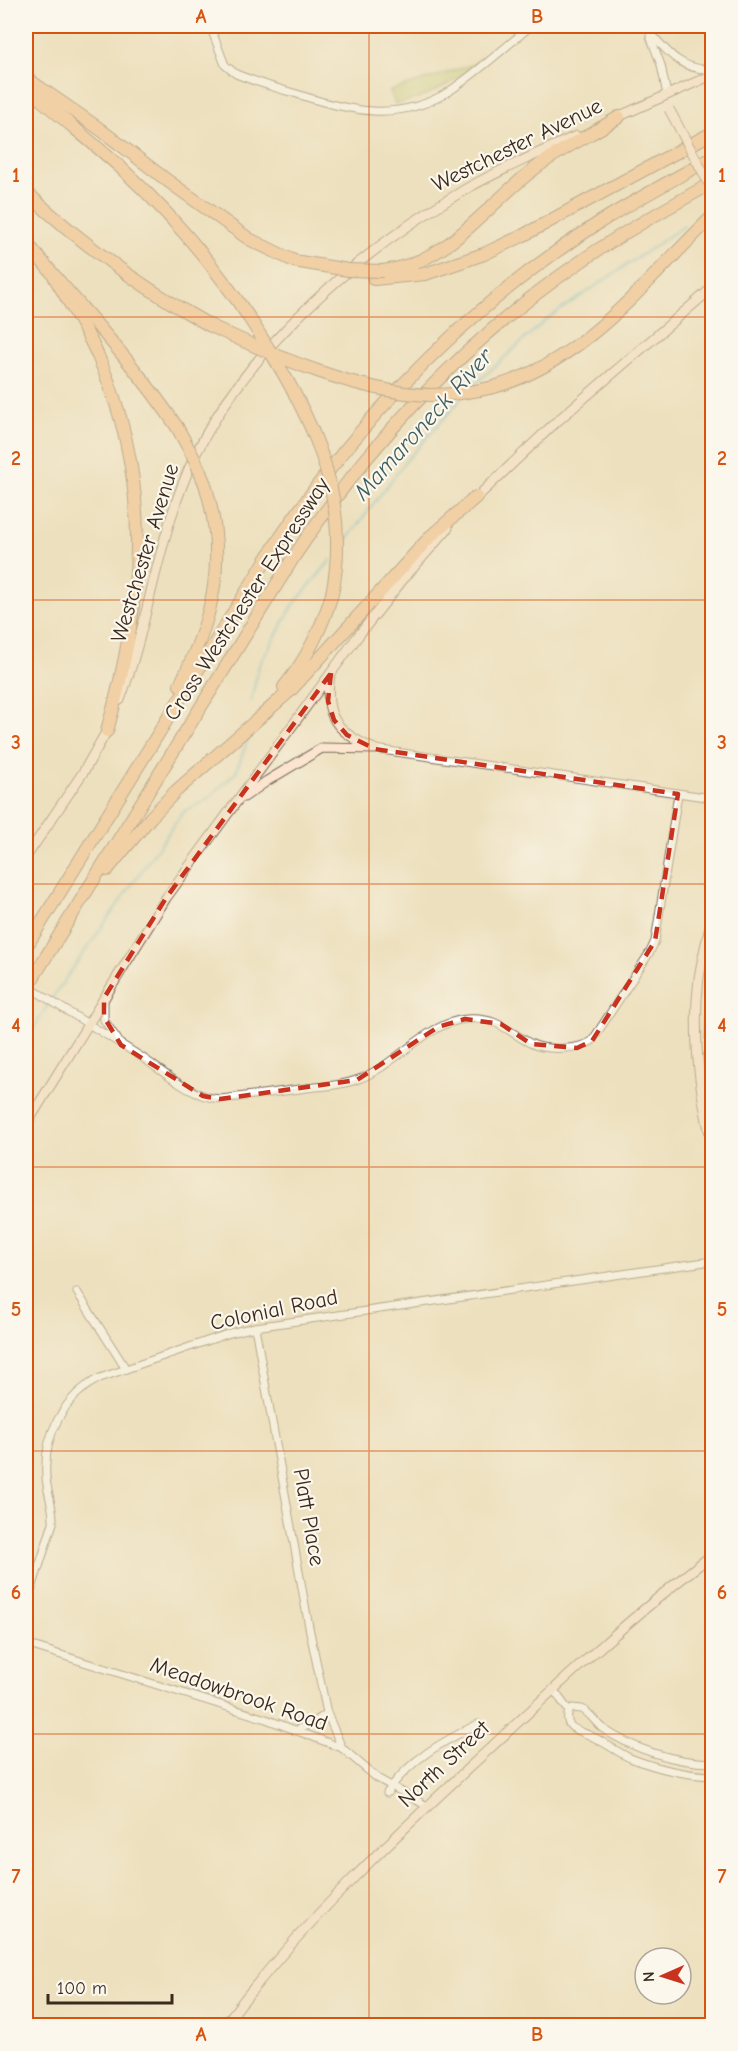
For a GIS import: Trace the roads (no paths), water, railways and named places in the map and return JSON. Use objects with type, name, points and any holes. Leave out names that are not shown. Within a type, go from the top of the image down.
[{"type":"highway","points":[[26,78],[97,127],[160,176],[249,239],[294,261],[379,275],[425,274],[484,254],[522,236],[712,133]]},
{"type":"highway","points":[[26,86],[107,155],[153,199],[202,254],[248,316],[293,392],[319,447],[329,477],[336,505],[339,536],[337,566],[332,594],[318,634],[294,674],[264,709],[224,747]]},
{"type":"highway","points":[[379,275],[408,266],[440,251],[532,170],[619,117]]},
{"type":"highway","name":"Cross Westchester Expressway","points":[[26,947],[293,518],[343,452],[398,389],[458,331],[536,267],[616,212],[712,158]]},
{"type":"highway","name":"Cross Westchester Expressway","points":[[26,987],[304,542],[342,489],[386,435],[427,390],[472,348],[542,290],[636,226],[712,183]]},
{"type":"highway","points":[[26,192],[76,237],[111,263],[156,294],[209,325],[292,361],[343,378],[388,390],[443,395],[494,387],[536,371],[579,344],[623,306],[712,217]]},
{"type":"highway","points":[[26,242],[145,382],[177,427],[205,484],[212,513],[216,545],[215,581],[211,604],[198,648],[148,750]]},
{"type":"highway","points":[[55,278],[85,329],[105,373],[123,429],[134,490],[138,550],[134,611],[123,670],[107,731]]},
{"type":"highway","points":[[63,929],[151,817],[176,790],[291,690],[431,536],[476,497]]},
{"type":"main road","name":"Westchester Avenue","points":[[26,857],[84,771],[107,731],[124,690],[184,479],[217,418],[259,362],[294,322],[362,260],[412,223],[492,175],[712,75]]},
{"type":"main road","points":[[667,95],[669,109],[712,189]]},
{"type":"main road","points":[[26,1125],[166,898],[410,571],[476,497],[555,423],[712,288]]},
{"type":"main road","points":[[331,674],[328,701],[334,720],[347,735],[375,748]]},
{"type":"main road","points":[[231,809],[258,787],[318,750],[332,747],[375,748]]},
{"type":"main road","points":[[712,919],[699,978],[697,1025],[699,1071],[712,1143]]},
{"type":"main road","points":[[712,991],[710,1038],[712,1072]]},
{"type":"main road","name":"North Street","points":[[224,2025],[276,1961],[363,1868],[427,1806],[553,1689],[676,1582],[712,1555]]},
{"type":"street","points":[[210,26],[225,65],[236,74],[334,106],[368,112],[401,109],[447,93],[531,26]]},
{"type":"street","points":[[644,26],[682,64],[697,69],[712,69]]},
{"type":"street","points":[[644,26],[654,44],[667,95]]},
{"type":"street","points":[[375,748],[712,798]]},
{"type":"street","points":[[26,987],[193,1092],[220,1100],[357,1080],[380,1070],[438,1027],[465,1019],[488,1020],[501,1024],[531,1044],[545,1047],[583,1047],[592,1041],[655,941],[678,794]]},
{"type":"street","points":[[104,998],[104,1020],[121,1045]]},
{"type":"street","name":"Colonial Road","points":[[26,1606],[53,1523],[46,1478],[46,1457],[54,1427],[67,1404],[86,1385],[230,1333],[255,1327],[712,1261]]},
{"type":"street","points":[[78,1292],[126,1369]]},
{"type":"street","name":"Platt Place","points":[[255,1327],[309,1627],[327,1713],[342,1748]]},
{"type":"street","name":"Meadowbrook Road","points":[[26,1644],[266,1719],[342,1748],[389,1790],[427,1806]]},
{"type":"street","points":[[553,1689],[569,1711]]},
{"type":"street","points":[[712,1763],[677,1760],[642,1749],[601,1727],[582,1708],[572,1708],[569,1711],[568,1725],[572,1729],[594,1737],[629,1757],[675,1771],[712,1776]]},
{"type":"street","points":[[295,1731],[316,1722],[327,1713]]},
{"type":"street","name":"North Street","points":[[389,1790],[413,1764],[443,1741],[478,1724]]},
{"type":"street","points":[[594,1737],[601,1727]]},
{"type":"street","points":[[675,1771],[677,1760]]},
{"type":"waterway","name":"Mamaroneck River","points":[[473,386],[547,319],[684,226]]},
{"type":"waterway","name":"Mamaroneck River","points":[[342,546],[405,462],[461,399]]},
{"type":"waterway","name":"Mamaroneck River","points":[[251,701],[259,665],[294,604],[331,560]]},
{"type":"waterway","name":"Mamaroneck River","points":[[52,998],[183,812],[209,798],[236,772],[248,739]]},
{"type":"waterway","name":"Mamaroneck River","points":[[26,1041],[49,1003]]}]
